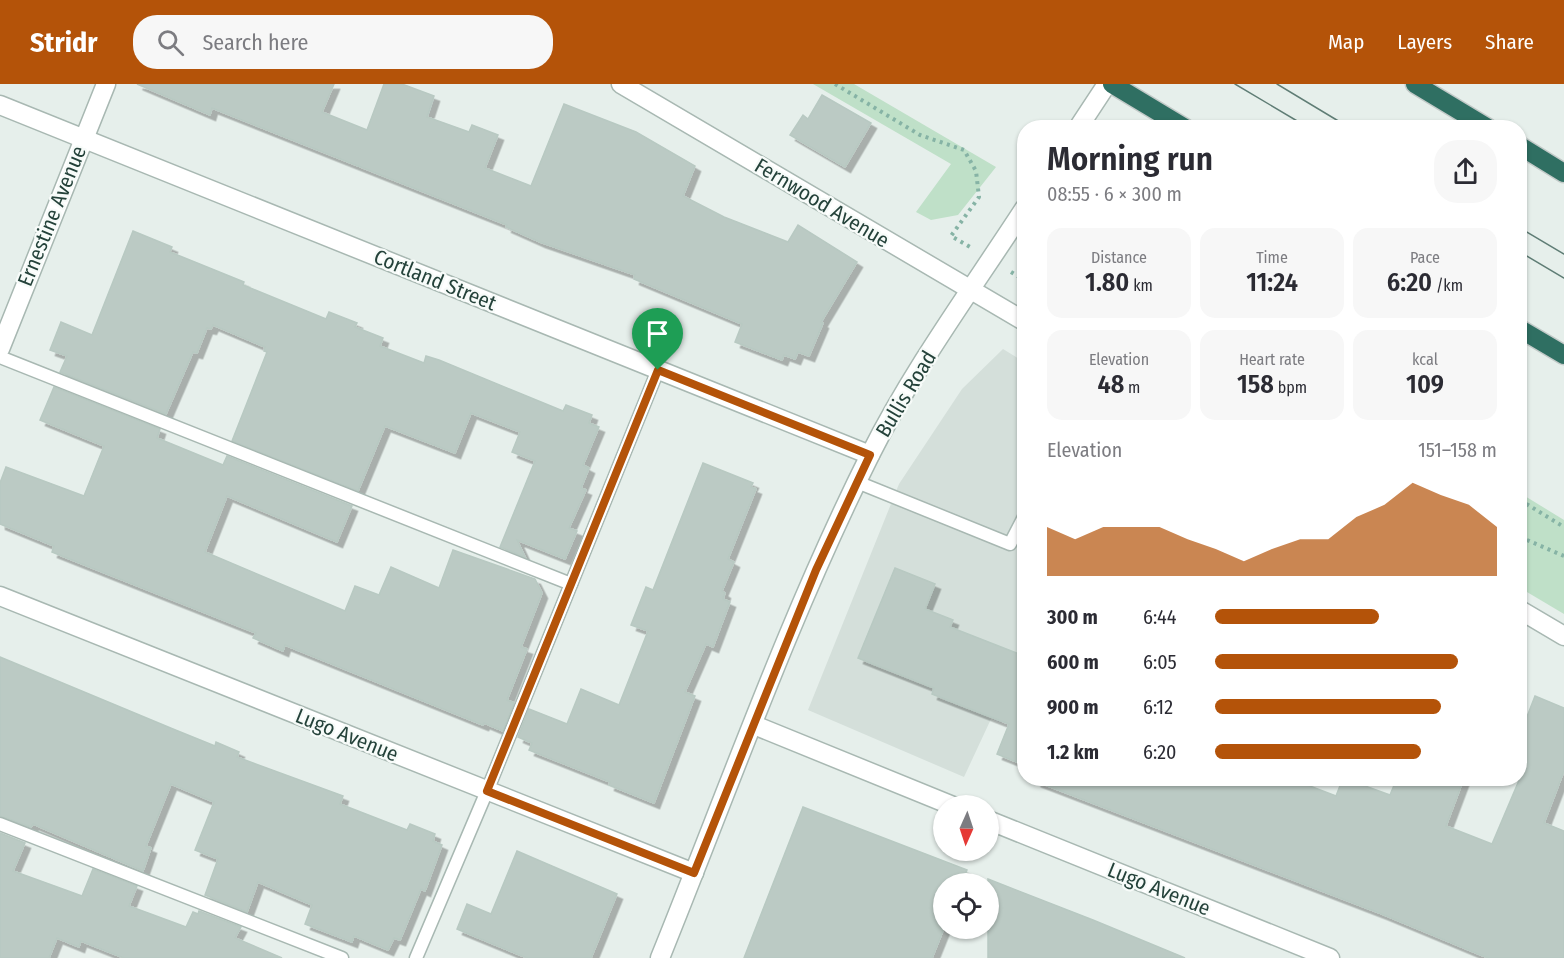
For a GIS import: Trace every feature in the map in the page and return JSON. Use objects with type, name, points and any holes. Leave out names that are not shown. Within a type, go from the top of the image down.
[{"type":"highway","points":[[1109,84],[1171,120]]},
{"type":"highway","points":[[1415,84],[1475,120]]},
{"type":"highway","points":[[1527,150],[1559,168]]},
{"type":"highway","points":[[1527,333],[1564,355]]},
{"type":"street","name":"Ernestine Avenue","points":[[0,349],[106,84]]},
{"type":"street","name":"Fernwood Avenue","points":[[621,84],[1017,317]]},
{"type":"street","points":[[1084,120],[1109,84]]},
{"type":"street","name":"Cortland Street","points":[[0,105],[870,455]]},
{"type":"street","name":"Bullis Road","points":[[660,958],[816,570],[870,455],[892,414],[1017,220]]},
{"type":"street","name":"Lugo Avenue","points":[[0,596],[694,873]]},
{"type":"street","points":[[1527,614],[1564,636]]},
{"type":"street","points":[[754,725],[933,798]]},
{"type":"street","name":"Lugo Avenue","points":[[999,824],[1330,958]]},
{"type":"lane","points":[[0,357],[571,584]]},
{"type":"lane","points":[[416,958],[487,791],[658,370]]},
{"type":"lane","points":[[857,482],[1010,544],[1017,530]]},
{"type":"lane","points":[[0,824],[342,958]]},
{"type":"path","points":[[835,84],[920,135],[961,148],[971,157],[976,171],[979,197],[951,236]]},
{"type":"path","points":[[1527,504],[1564,527]]},
{"type":"path","points":[[1527,540],[1564,556]]},
{"type":"shaded area","points":[[1003,349],[1017,358],[1017,694],[1015,693],[1002,723],[991,719],[964,777],[808,710],[899,484],[962,389]]},
{"type":"green space","points":[[813,84],[854,84],[996,167],[958,215],[931,220],[916,212],[951,164]]},
{"type":"green space","points":[[1527,497],[1564,520],[1564,614],[1527,592]]},
{"type":"building","points":[[137,84],[334,84],[322,112],[367,130],[384,84],[402,84],[434,96],[427,117],[469,132],[472,125],[498,135],[485,168],[531,186],[564,104],[636,132],[695,166],[683,196],[724,217],[788,242],[798,225],[857,262],[821,322],[823,323],[809,356],[798,352],[795,359],[784,355],[782,360],[735,342],[742,324],[634,279],[635,275],[540,242],[506,227],[507,225],[212,108],[210,115]]},
{"type":"building","points":[[822,95],[871,123],[845,167],[790,135],[803,115],[808,119]]},
{"type":"building","points":[[133,231],[172,247],[170,252],[244,282],[243,285],[326,319],[329,312],[357,323],[355,327],[383,338],[380,346],[424,363],[426,356],[439,360],[563,411],[566,405],[592,415],[589,423],[599,427],[583,465],[589,468],[581,488],[586,490],[569,528],[577,531],[565,559],[517,540],[525,557],[500,547],[535,461],[512,452],[520,432],[471,413],[455,453],[385,426],[358,491],[232,441],[267,352],[264,351],[265,347],[213,325],[211,329],[207,328],[197,353],[193,352],[166,414],[60,372],[67,356],[50,350],[61,322],[92,335]]},
{"type":"building","points":[[54,387],[160,429],[157,438],[223,465],[227,456],[352,506],[337,542],[227,496],[205,552],[345,611],[355,586],[379,595],[391,567],[439,588],[453,550],[535,579],[542,593],[521,647],[527,649],[507,700],[514,703],[503,731],[285,645],[283,651],[253,638],[256,633],[52,552],[54,546],[0,524],[0,483],[6,467],[84,496],[104,446],[40,420]]},
{"type":"building","points":[[703,463],[753,483],[751,487],[756,489],[728,559],[734,562],[722,591],[725,593],[723,599],[730,602],[713,647],[706,644],[685,692],[695,696],[654,803],[609,785],[610,782],[529,750],[532,743],[518,737],[529,709],[567,724],[581,689],[619,705],[648,631],[631,625],[646,587],[653,590]]},
{"type":"building","points":[[895,568],[935,584],[925,609],[953,620],[950,627],[1017,653],[1017,762],[997,754],[1009,724],[932,694],[934,688],[858,658]]},
{"type":"building","points":[[0,657],[215,746],[216,742],[239,752],[237,757],[343,796],[340,804],[407,830],[410,824],[435,834],[433,841],[442,845],[425,891],[421,889],[400,940],[394,938],[388,950],[354,936],[352,942],[305,924],[312,905],[258,882],[247,912],[205,895],[218,859],[195,850],[214,802],[171,784],[146,846],[151,848],[143,871],[33,824],[31,827],[0,816]]},
{"type":"building","points":[[1535,696],[1564,708],[1564,771],[1544,823],[1564,831],[1564,958],[1488,958],[1382,914],[1048,786],[1310,786],[1336,796],[1340,786],[1365,786],[1390,795],[1394,786],[1461,786],[1446,826],[1492,844],[1517,786],[1527,786],[1527,717]]},
{"type":"building","points":[[803,807],[933,857],[933,861],[944,861],[967,870],[966,873],[933,873],[933,939],[940,939],[932,958],[744,958]]},
{"type":"building","points":[[0,833],[25,843],[13,871],[82,896],[93,869],[137,886],[129,906],[186,927],[193,912],[198,914],[199,911],[241,927],[235,938],[282,958],[124,958],[81,941],[79,947],[57,938],[49,958],[0,958]]},
{"type":"building","points":[[517,851],[617,894],[591,958],[527,958],[457,929],[467,904],[491,914]]},
{"type":"building","points":[[999,883],[1185,958],[988,958],[988,939],[999,939]]},
{"type":"tram line","points":[[1235,84],[1296,120]]},
{"type":"tram line","points":[[1277,84],[1337,120]]},
{"type":"tram line","points":[[1527,232],[1564,254]]},
{"type":"tram line","points":[[1527,256],[1564,278]]},
{"type":"route","points":[[658,370],[870,455],[816,570],[694,873],[487,791],[658,370]]}]
